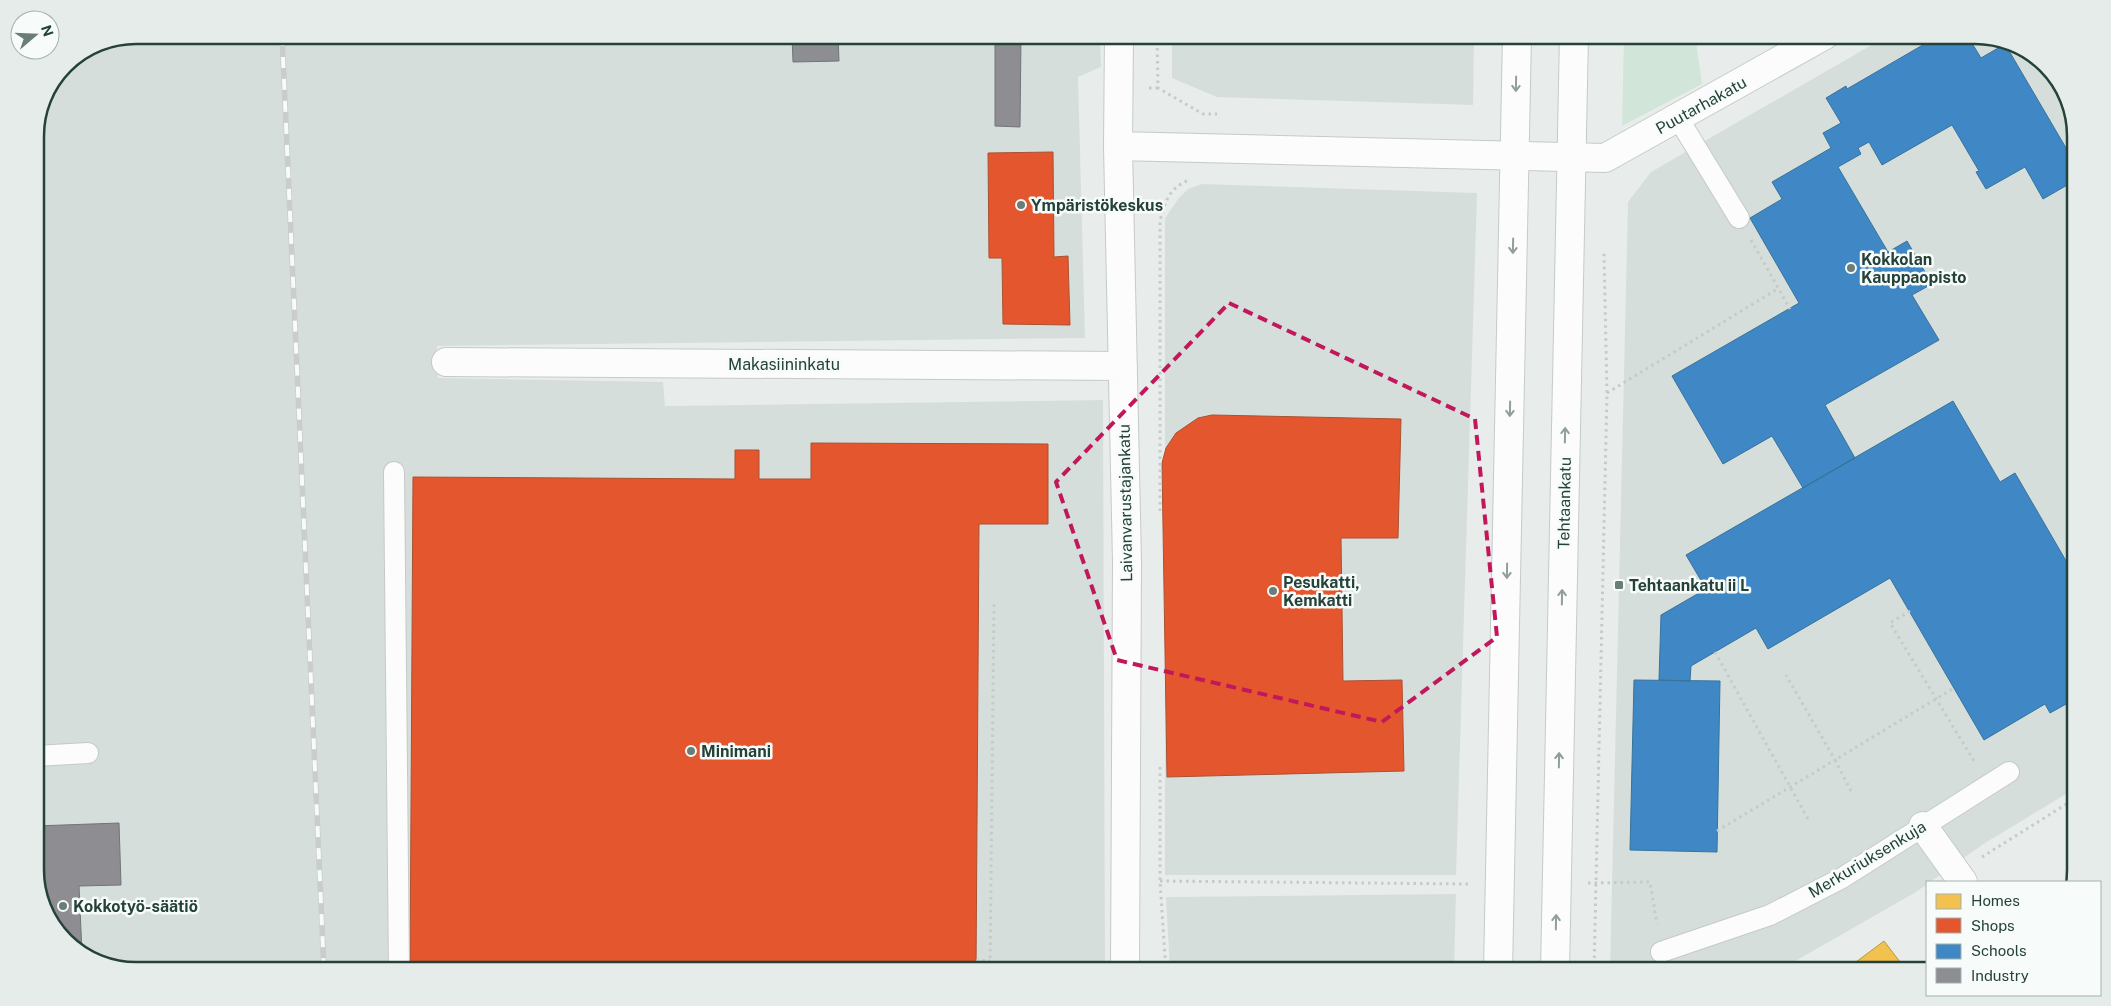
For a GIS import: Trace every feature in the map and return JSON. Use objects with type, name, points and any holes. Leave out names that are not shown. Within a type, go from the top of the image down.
[{"type":"street","name":"Laivanvarustajankatu","points":[[1119,44],[1118,146],[1127,562],[1125,962]]},
{"type":"street","points":[[1498,962],[1517,44]]},
{"type":"street","name":"Tehtaankatu","points":[[1555,962],[1574,44]]},
{"type":"street","name":"Puutarhakatu","points":[[1118,146],[1605,158],[1809,44]]},
{"type":"street","name":"Makasiininkatu","points":[[446,362],[1123,366]]},
{"type":"street","points":[[1923,826],[1960,878]]},
{"type":"lane","points":[[1678,118],[1739,218]]},
{"type":"lane","points":[[394,472],[399,962]]},
{"type":"lane","points":[[44,755],[88,753]]},
{"type":"lane","name":"Merkuriuksenkuja","points":[[1661,952],[1770,914],[1842,878],[2009,772]]},
{"type":"path","points":[[1157,44],[1158,88]]},
{"type":"path","points":[[1120,88],[1158,88],[1203,114],[1223,114]]},
{"type":"path","points":[[1160,516],[1160,221],[1165,201],[1180,183],[1190,180]]},
{"type":"path","points":[[1739,218],[1790,309]]},
{"type":"path","points":[[1594,962],[1607,393],[1604,248]]},
{"type":"path","points":[[1607,393],[1778,288]]},
{"type":"path","points":[[976,961],[990,960],[994,603]]},
{"type":"path","points":[[1910,611],[1890,624],[1935,700],[1989,784]]},
{"type":"path","points":[[1715,652],[1788,788],[1808,819]]},
{"type":"path","points":[[1786,675],[1852,791]]},
{"type":"path","points":[[1717,831],[1954,688]]},
{"type":"path","points":[[1160,763],[1160,881],[1165,962]]},
{"type":"path","points":[[1960,878],[2067,804]]},
{"type":"path","points":[[1160,881],[1468,884]]},
{"type":"path","points":[[1596,883],[1650,882],[1661,952]]},
{"type":"highlighted area","points":[[1229,303],[1475,419],[1497,637],[1382,722],[1117,660],[1056,482]]},
{"type":"shaded area","points":[[136,44],[1100,44],[1101,67],[1078,77],[1085,338],[437,346],[438,378],[663,382],[665,406],[1103,400],[1105,962],[136,962],[112,959],[85,947],[67,931],[53,911],[44,876],[44,130],[51,100],[59,85],[75,67],[95,53],[112,47]]},
{"type":"shaded area","points":[[1172,44],[1474,44],[1473,105],[1217,97],[1172,78]]},
{"type":"shaded area","points":[[1873,44],[1975,44],[1999,47],[2011,51],[2031,63],[2044,75],[2058,95],[2065,118],[2067,130],[2067,793],[1985,843],[1931,881],[1926,881],[1926,885],[1916,892],[1794,962],[1610,962],[1628,202],[1651,172]]},
{"type":"shaded area","points":[[1202,184],[1477,193],[1456,875],[1165,875],[1165,218],[1178,199],[1188,189]]},
{"type":"shaded area","points":[[1456,894],[1454,962],[1170,962],[1166,897]]},
{"type":"green space","points":[[1624,44],[1696,44],[1702,84],[1622,126]]},
{"type":"building: Homes","points":[[1884,941],[1900,962],[1856,962]]},
{"type":"building: Shops","name":"Ympäristökeskus","points":[[1053,152],[1054,257],[1068,256],[1070,325],[1003,324],[1002,258],[989,258],[988,153]]},
{"type":"building: Shops","points":[[1212,415],[1401,419],[1398,538],[1341,538],[1343,681],[1402,680],[1404,771],[1167,777],[1162,463],[1166,448],[1176,433],[1198,418]]},
{"type":"building: Shops","points":[[811,443],[1048,444],[1048,524],[979,524],[976,962],[410,962],[413,477],[735,479],[735,450],[759,450],[759,479],[811,479]]},
{"type":"building: Schools","name":"Kokkolan Kauppaopisto","points":[[1924,44],[1972,44],[1981,58],[2000,47],[2009,50],[2067,150],[2067,185],[2043,199],[2025,167],[1986,189],[1976,172],[1979,171],[1952,125],[1882,165],[1869,142],[1858,148],[1861,154],[1838,167],[1888,252],[1907,241],[1932,284],[1912,295],[1939,340],[1825,405],[1855,458],[1803,488],[1772,436],[1723,464],[1672,376],[1799,303],[1750,218],[1782,199],[1772,182],[1831,148],[1823,133],[1841,123],[1826,98],[1846,86],[1847,89]]},
{"type":"building: Schools","points":[[1953,401],[2000,482],[2015,473],[2067,563],[2067,704],[2050,713],[2045,704],[1984,740],[1890,578],[1768,649],[1756,628],[1691,666],[1690,681],[1659,680],[1661,615],[1706,589],[1686,555]]},
{"type":"building: Schools","points":[[1634,680],[1720,681],[1717,852],[1630,850]]},
{"type":"building: Industry","points":[[792,44],[838,44],[839,61],[793,62]]},
{"type":"building: Industry","points":[[995,44],[1021,44],[1020,127],[995,126]]},
{"type":"building: Industry","name":"Kokkotyö-säätiö","points":[[119,823],[121,885],[79,886],[82,944],[59,921],[49,900],[44,876],[44,826]]},
{"type":"railway","points":[[282,44],[324,962]]},
{"type":"place","name":"Ympäristökeskus","points":[[1021,205]]},
{"type":"place","name":"Kokkolan Kauppaopisto","points":[[1851,268]]},
{"type":"place","name":"Tehtaankatu ii L","points":[[1619,585]]},
{"type":"place","name":"Pesukatti, Kemkatti","points":[[1273,591]]},
{"type":"place","name":"Minimani","points":[[691,751]]},
{"type":"place","name":"Kokkotyö-säätiö","points":[[63,906]]}]
